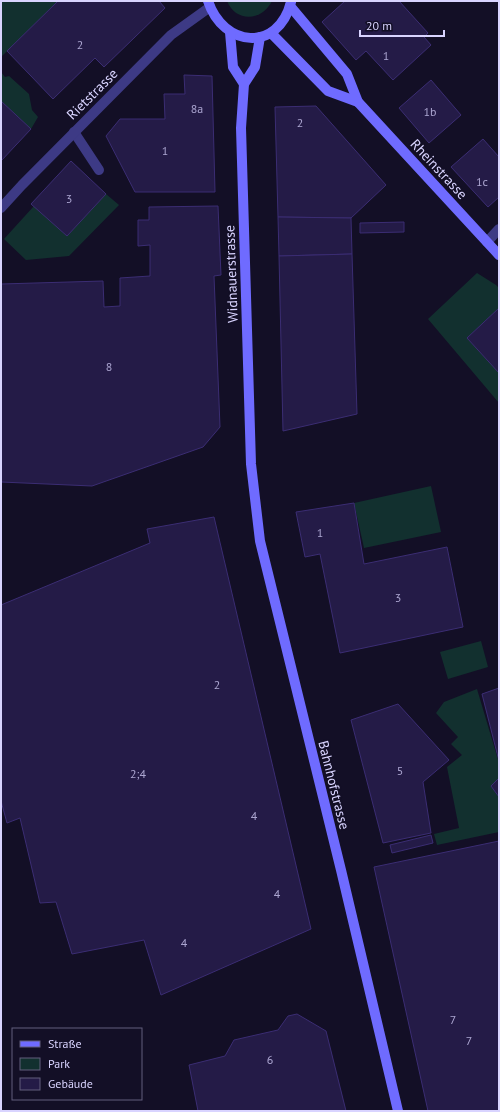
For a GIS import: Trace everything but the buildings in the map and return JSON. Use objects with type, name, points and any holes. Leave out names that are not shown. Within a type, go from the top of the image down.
[{"type":"main road","points":[[209,4],[216,19],[230,32],[242,37],[250,38],[260,37],[271,33],[284,20],[290,3]]},
{"type":"main road","name":"Rheinstrasse","points":[[290,3],[347,74],[358,102],[499,254]]},
{"type":"main road","points":[[230,32],[232,66],[244,84]]},
{"type":"main road","name":"Rheinstrasse","points":[[271,33],[328,91],[358,102]]},
{"type":"main road","name":"Widnauerstrasse","points":[[251,464],[241,128],[244,84],[255,67],[260,37]]},
{"type":"main road","name":"Bahnhofstrasse","points":[[251,464],[260,541],[341,870],[398,1111]]},
{"type":"street","name":"Rietstrasse","points":[[1,208],[22,184],[171,35],[209,4]]},
{"type":"street","points":[[74,132],[99,170]]},
{"type":"street","points":[[487,242],[499,229]]},
{"type":"green space","points":[[1,1],[58,1],[1,57]]},
{"type":"green space","points":[[227,1],[272,1],[268,8],[262,13],[249,17],[236,13]]},
{"type":"green space","points":[[1,72],[5,77],[9,76],[29,94],[32,110],[38,117],[31,129],[1,101]]},
{"type":"green space","points":[[106,194],[119,205],[69,256],[26,260],[4,239],[34,206],[67,236]]},
{"type":"green space","points":[[477,273],[499,288],[499,308],[467,338],[499,373],[499,403],[428,319]]},
{"type":"green space","points":[[431,486],[441,532],[364,548],[354,503]]},
{"type":"green space","points":[[481,641],[488,667],[448,679],[440,652]]},
{"type":"green space","points":[[477,689],[499,763],[499,778],[491,786],[499,797],[499,832],[437,845],[434,834],[459,828],[447,767],[462,755],[451,744],[458,737],[436,713],[444,702]]}]
